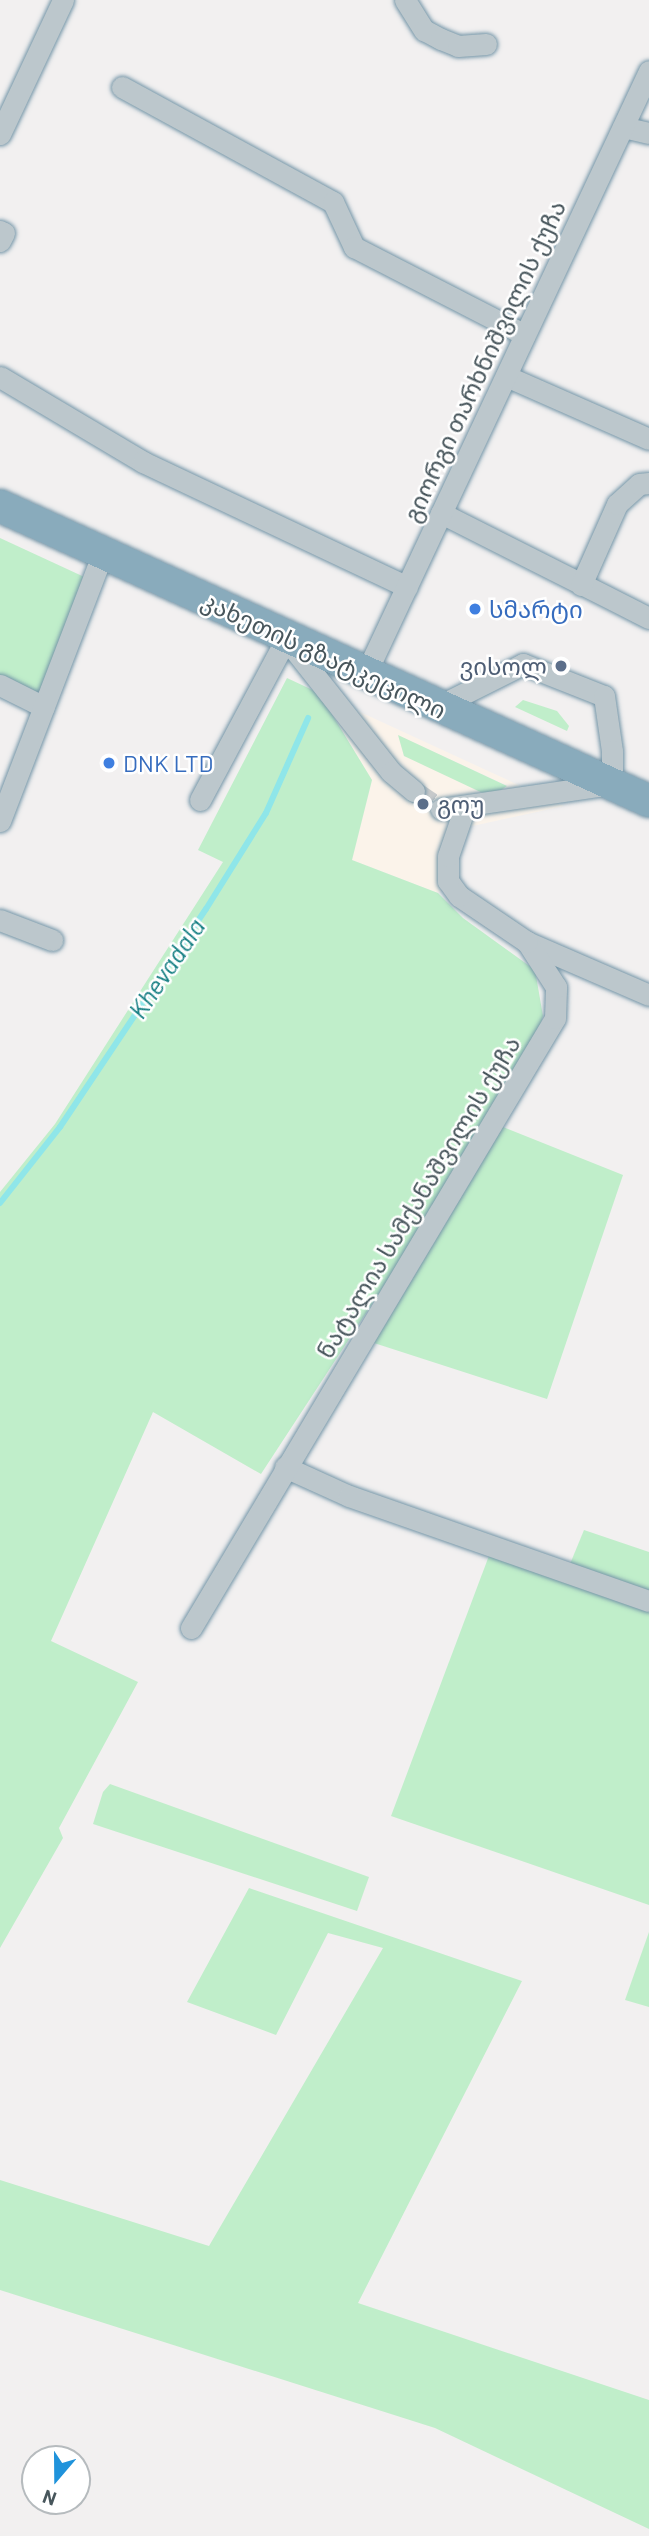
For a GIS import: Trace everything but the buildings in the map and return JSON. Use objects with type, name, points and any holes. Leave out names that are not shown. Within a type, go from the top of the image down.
[{"type":"highway","name":"კახეთის გზატკეცილი","points":[[0,506],[286,639],[649,800]]},
{"type":"street","points":[[0,134],[63,0]]},
{"type":"street","points":[[405,0],[424,30],[440,39],[458,46],[486,44]]},
{"type":"street","name":"გიორგი თარხნიშვილის ქუჩა","points":[[366,673],[649,71]]},
{"type":"street","points":[[122,87],[333,202],[354,247],[525,335]]},
{"type":"street","points":[[623,127],[649,133]]},
{"type":"street","points":[[0,231],[4,233],[0,242]]},
{"type":"street","points":[[506,376],[649,439]]},
{"type":"street","points":[[0,377],[143,462],[407,587]]},
{"type":"street","points":[[581,584],[617,504],[639,484],[649,483]]},
{"type":"street","points":[[441,513],[649,618]]},
{"type":"street","points":[[0,821],[103,553]]},
{"type":"street","points":[[200,800],[286,639],[391,772],[414,791]]},
{"type":"street","points":[[437,707],[523,664],[604,696],[612,784],[441,809]]},
{"type":"street","points":[[0,685],[44,707]]},
{"type":"street","name":"ნატალია სამქანაშვილის ქუჩა","points":[[191,1628],[555,1018],[556,987],[527,942],[459,896],[448,881],[448,856],[465,807]]},
{"type":"street","points":[[0,920],[52,940]]},
{"type":"street","points":[[527,942],[649,995]]},
{"type":"street","points":[[285,1467],[349,1496],[649,1601]]},
{"type":"shaded area","points":[[319,693],[564,806],[468,827],[458,857],[460,880],[438,893],[352,860],[372,780]],"holes":[[[399,736],[506,785],[404,756]]]},
{"type":"green space","points":[[0,538],[93,581],[44,707],[0,685]]},
{"type":"green space","points":[[287,678],[319,693],[372,780],[352,860],[438,893],[463,918],[535,970],[543,1016],[538,1035],[459,1171],[261,1474],[153,1412],[51,1641],[138,1682],[59,1828],[63,1838],[0,1948],[0,1192],[55,1124],[223,862],[198,850]]},
{"type":"green space","points":[[523,700],[557,711],[569,726],[567,731],[515,707]]},
{"type":"green space","points":[[398,735],[507,786],[491,797],[404,756]]},
{"type":"green space","points":[[503,1127],[623,1175],[547,1399],[374,1343]]},
{"type":"green space","points":[[584,1530],[649,1552],[649,1592],[570,1564]]},
{"type":"green space","points":[[490,1553],[649,1610],[649,1905],[391,1816]]},
{"type":"green space","points":[[110,1784],[369,1877],[357,1911],[93,1824],[103,1792]]},
{"type":"green space","points":[[249,1888],[522,1981],[358,2303],[649,2400],[649,2529],[435,2428],[0,2290],[0,2180],[209,2246],[383,1948],[328,1933],[276,2035],[187,2002]]},
{"type":"green space","points":[[649,1932],[649,2007],[625,2000]]},
{"type":"waterway","name":"Khevadala","points":[[0,1203],[60,1127],[206,909],[266,813],[308,718]]},
{"type":"tunnel","points":[[414,791],[441,809]]},
{"type":"place","name":"სმარტი","points":[[475,609]]},
{"type":"place","name":"ვისოლ","points":[[561,666]]},
{"type":"place","name":"DNK LTD","points":[[109,763]]},
{"type":"place","name":"გოუ","points":[[423,804]]}]
